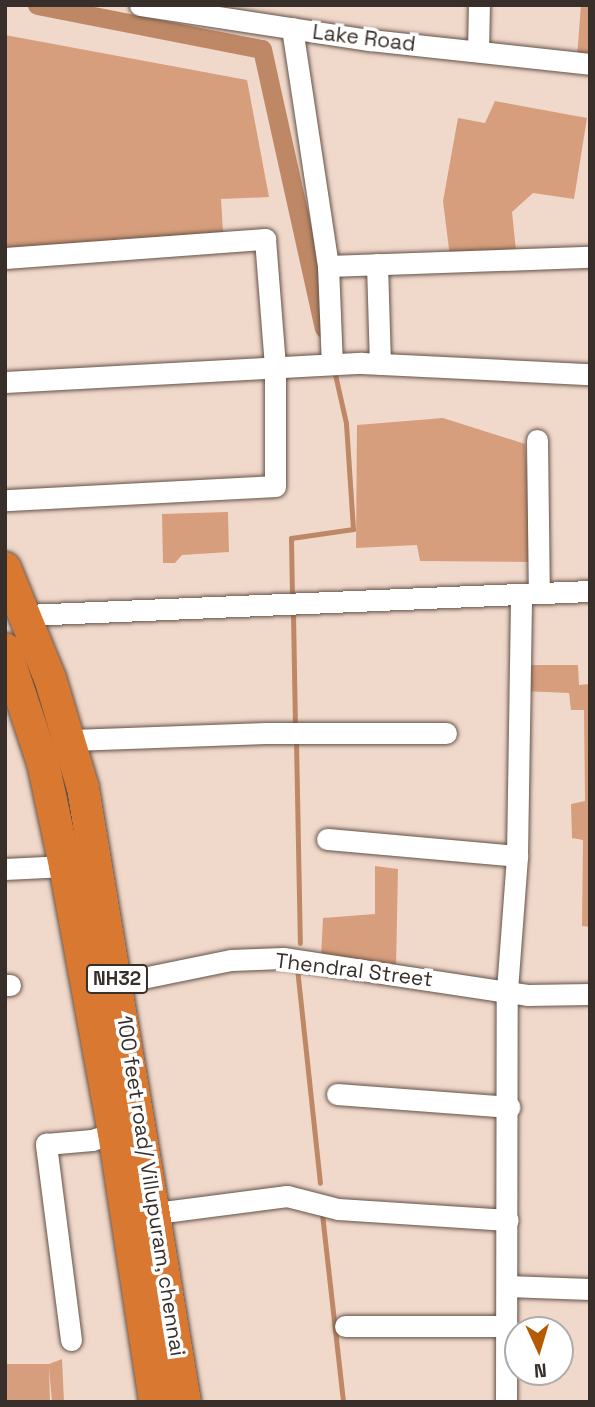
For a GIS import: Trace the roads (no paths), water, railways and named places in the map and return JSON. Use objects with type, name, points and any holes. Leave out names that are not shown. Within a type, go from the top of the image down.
[{"type":"highway","name":"100 feet road/ Villupuram, chennai","points":[[5,568],[26,615],[72,740],[118,983],[185,1402]]},
{"type":"highway","name":"100 feet road/ Villupuram, chennai","points":[[5,649],[43,763],[65,866],[114,1133],[155,1402]]},
{"type":"street","name":"Lake Road","points":[[139,5],[292,28],[590,64]]},
{"type":"street","points":[[478,51],[479,5]]},
{"type":"street","points":[[292,28],[328,266],[332,364]]},
{"type":"street","points":[[5,258],[265,239],[275,368],[275,486],[5,500]]},
{"type":"street","points":[[328,266],[590,257]]},
{"type":"street","points":[[377,264],[380,363]]},
{"type":"street","points":[[5,382],[380,363],[590,373]]},
{"type":"street","points":[[507,1316],[510,1107],[507,990],[517,856],[537,440]]},
{"type":"street","points":[[26,615],[590,591]]},
{"type":"street","points":[[72,740],[266,733],[446,733]]},
{"type":"street","points":[[327,839],[517,856]]},
{"type":"street","points":[[5,869],[65,866]]},
{"type":"street","name":"Thendral Street","points":[[118,983],[231,960],[283,958],[507,990],[590,995]]},
{"type":"street","points":[[337,1094],[510,1107]]},
{"type":"street","points":[[71,1340],[46,1144],[92,1140],[114,1133]]},
{"type":"street","points":[[156,1213],[287,1196],[338,1209],[508,1220]]},
{"type":"street","points":[[508,1286],[590,1289]]},
{"type":"street","points":[[345,1326],[504,1326]]},
{"type":"waterway","points":[[37,5],[262,49],[324,328]]},
{"type":"waterway","points":[[292,596],[291,538],[353,529],[346,423],[335,374]]},
{"type":"waterway","points":[[293,613],[295,725]]},
{"type":"waterway","points":[[296,741],[300,943]]},
{"type":"waterway","points":[[297,968],[320,1183]]},
{"type":"waterway","points":[[322,1214],[343,1402]]}]
